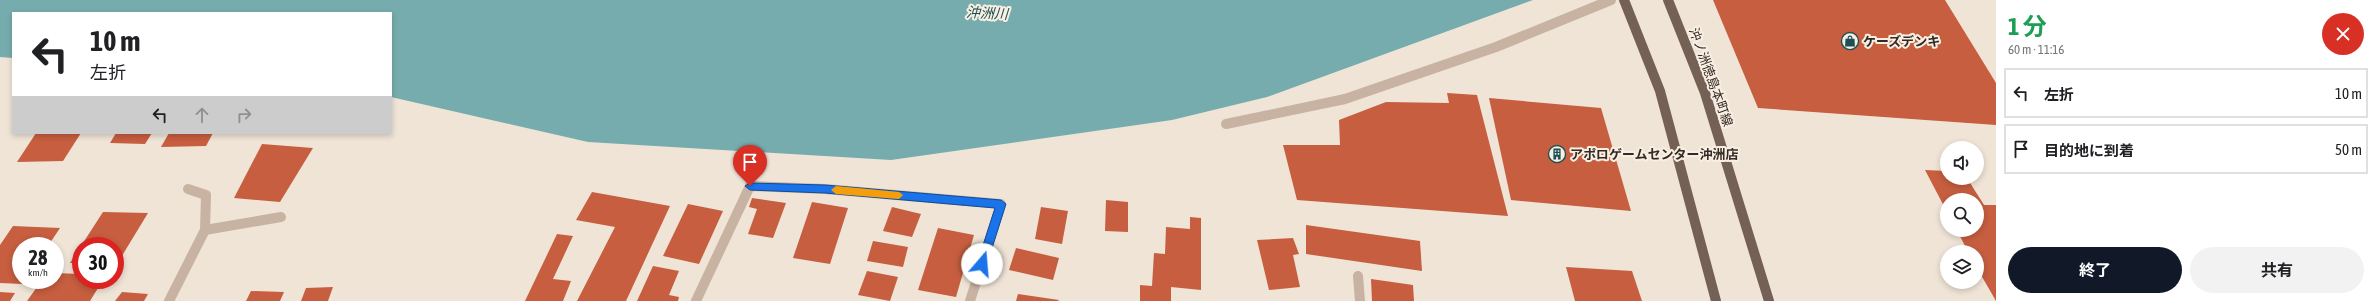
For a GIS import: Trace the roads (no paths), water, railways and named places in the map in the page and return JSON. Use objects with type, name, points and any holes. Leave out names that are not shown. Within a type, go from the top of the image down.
[{"type":"main road","points":[[1624,0],[1660,91],[1716,301]]},
{"type":"main road","name":"沖ノ洲徳島本町線","points":[[1668,0],[1705,93],[1769,301]]},
{"type":"street","points":[[1226,124],[1345,99],[1496,47],[1611,0]]},
{"type":"street","points":[[696,301],[750,186],[825,189],[1001,204],[970,301]]},
{"type":"street","points":[[169,301],[205,230],[206,195],[188,189]]},
{"type":"street","points":[[205,230],[281,218]]},
{"type":"street","points":[[1358,276],[1360,301]]},
{"type":"water","name":"沖洲川","points":[[0,0],[1533,0],[1267,97],[1172,120],[891,160],[588,142],[392,97],[392,12],[12,12],[12,58],[0,57]]},
{"type":"place","name":"ケーズデンキ","points":[[1850,41]]},
{"type":"place","name":"アポロゲームセンター沖洲店","points":[[1557,154]]}]
